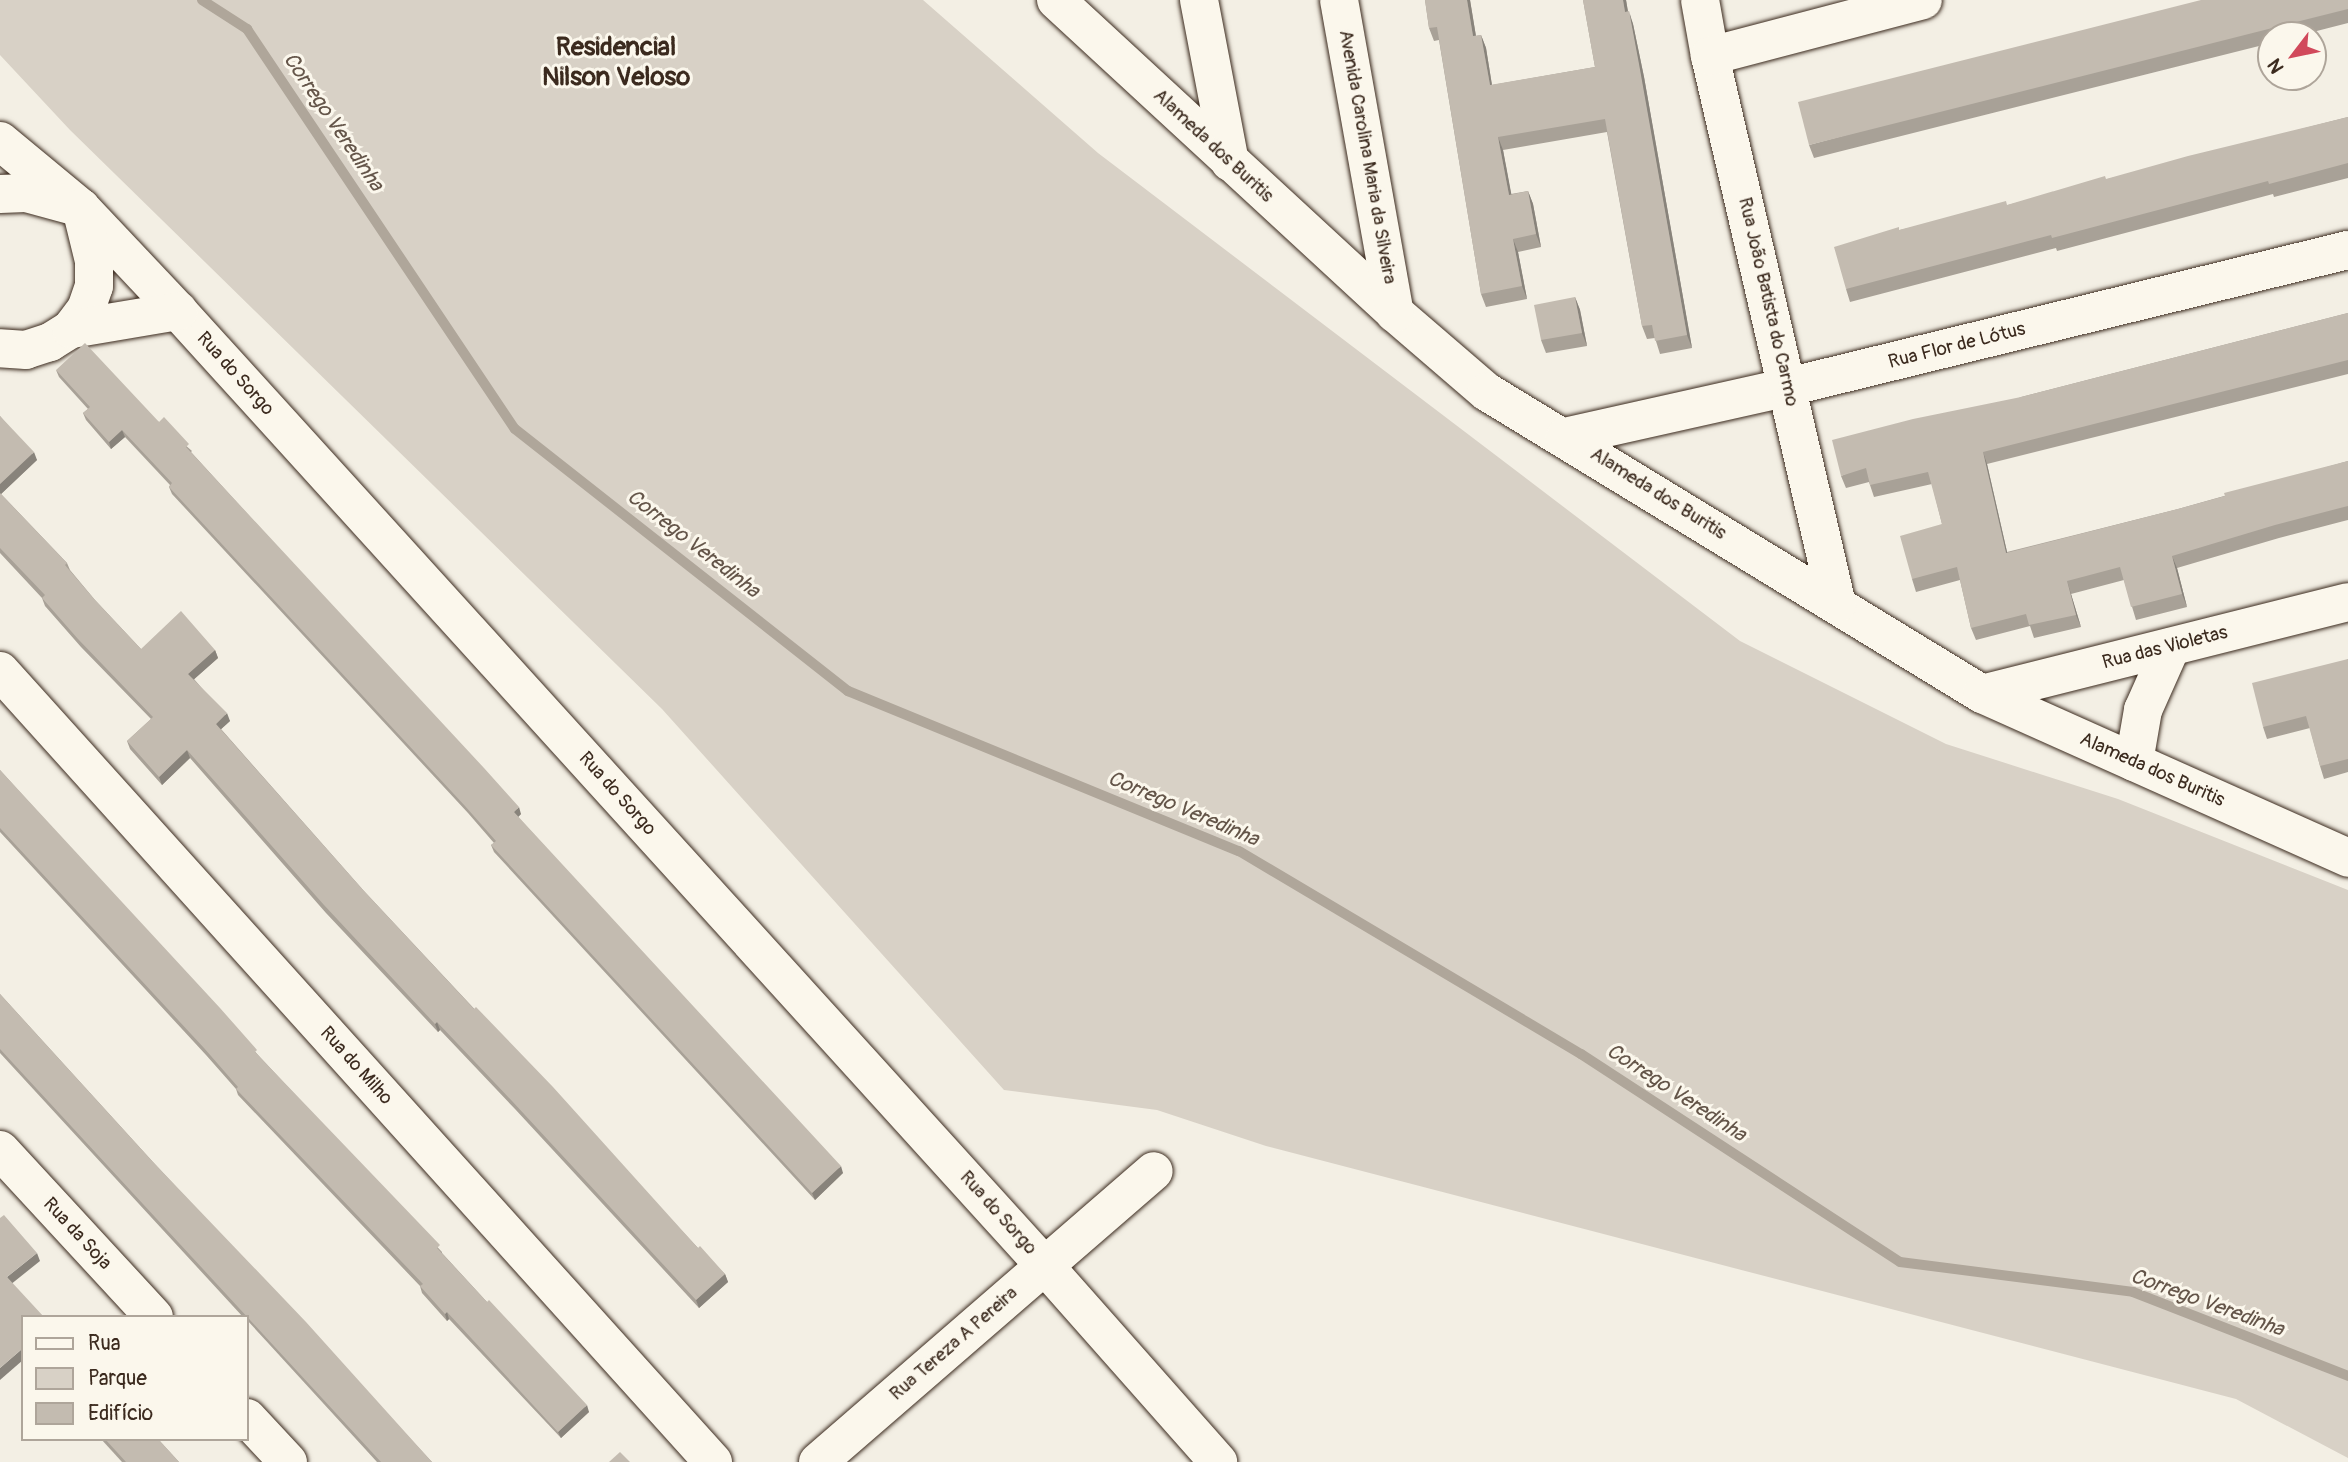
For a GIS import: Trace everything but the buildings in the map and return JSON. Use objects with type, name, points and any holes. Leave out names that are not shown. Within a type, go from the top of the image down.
[{"type":"street","name":"Alameda dos Buritis","points":[[1056,0],[1395,313],[1487,392],[1565,437],[1982,694],[2348,858]]},
{"type":"street","points":[[1199,0],[1230,162]]},
{"type":"street","name":"Avenida Carolina Maria da Silveira","points":[[1339,0],[1395,313]]},
{"type":"street","name":"Rua João Batista do Carmo","points":[[1700,0],[1710,56],[1837,605]]},
{"type":"street","points":[[1710,56],[1923,0]]},
{"type":"street","name":"Rua do Sorgo","points":[[0,141],[81,208],[178,312],[1044,1265],[1218,1462]]},
{"type":"street","points":[[0,194],[26,193],[81,208],[94,261],[94,286],[86,309],[71,329],[50,342],[26,350],[0,348]]},
{"type":"street","name":"Rua Flor de Lótus","points":[[1565,437],[1788,387],[2348,250]]},
{"type":"street","points":[[71,329],[178,312]]},
{"type":"street","name":"Rua das Violetas","points":[[1982,694],[2348,602]]},
{"type":"street","points":[[2134,762],[2143,710],[2171,647]]},
{"type":"street","name":"Rua do Milho","points":[[0,671],[713,1462]]},
{"type":"street","name":"Rua da Soja","points":[[0,1150],[151,1315]]},
{"type":"street","name":"Rua Tereza A Pereira","points":[[818,1462],[1154,1171]]},
{"type":"street","points":[[248,1419],[288,1462]]},
{"type":"green space","points":[[0,0],[923,0],[1098,153],[1740,641],[1946,744],[2118,799],[2348,890],[2348,1458],[2236,1399],[1266,1146],[1157,1110],[1004,1090],[662,709],[70,130],[0,55]]},
{"type":"waterway","name":"Corrego Veredinha","points":[[202,0],[247,29],[515,429],[848,691],[1239,851],[1581,1054],[1900,1262],[2133,1292],[2348,1376]]},
{"type":"district","name":"Residencial Nilson Veloso","points":[[616,63]]}]
